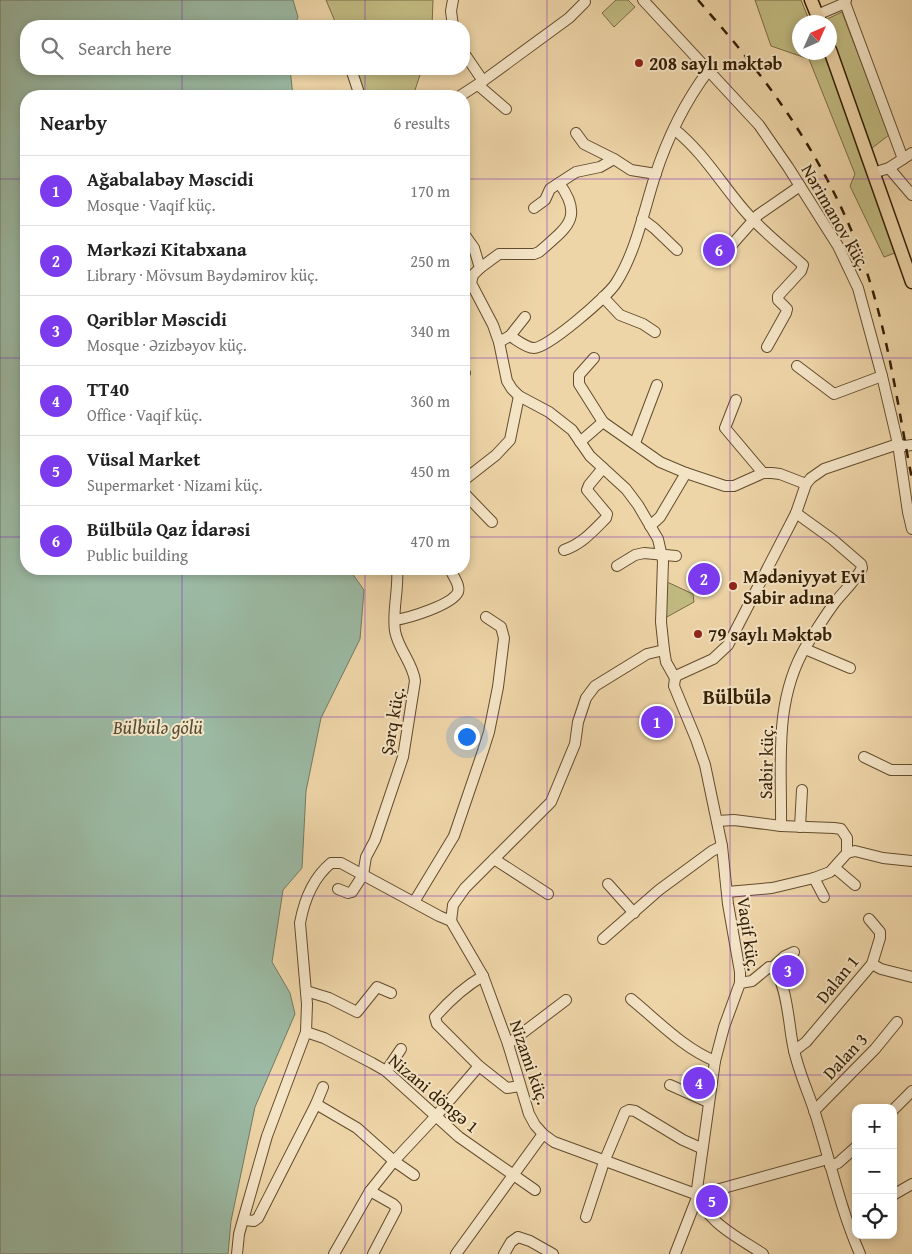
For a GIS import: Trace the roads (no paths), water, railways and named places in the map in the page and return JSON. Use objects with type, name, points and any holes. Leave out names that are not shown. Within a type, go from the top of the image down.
[{"type":"main road","points":[[811,0],[817,15]]},
{"type":"main road","points":[[833,60],[912,282]]},
{"type":"street","points":[[452,20],[451,11],[453,0]]},
{"type":"street","name":"Nərimanov küç.","points":[[643,0],[763,131],[833,238],[852,273],[858,288],[882,376],[898,444],[912,529]]},
{"type":"street","points":[[469,90],[569,18],[586,1]]},
{"type":"street","points":[[824,15],[845,2],[903,159]]},
{"type":"street","points":[[470,64],[480,83],[506,109]]},
{"type":"street","points":[[510,336],[529,347],[535,348],[540,346],[560,334],[616,284],[642,219],[656,174],[674,129],[708,71]]},
{"type":"street","points":[[353,75],[358,90]]},
{"type":"street","points":[[674,129],[710,164],[753,220],[803,265],[803,268],[778,296],[778,300],[787,309],[767,347]]},
{"type":"street","points":[[576,133],[584,144],[636,172],[656,174]]},
{"type":"street","points":[[873,173],[889,168],[912,153]]},
{"type":"street","points":[[534,208],[545,200],[550,189],[576,172],[600,168],[614,159]]},
{"type":"street","points":[[889,168],[912,195]]},
{"type":"street","points":[[559,183],[572,205],[572,219],[566,226],[539,252],[534,254],[499,254],[480,268],[473,275],[470,283],[493,325],[499,342],[507,381],[519,396],[558,419],[572,430],[590,456],[626,489],[658,539],[663,555]]},
{"type":"street","points":[[729,248],[753,220],[800,186]]},
{"type":"street","points":[[642,219],[663,235],[677,250]]},
{"type":"street","points":[[470,242],[474,248],[480,268]]},
{"type":"street","points":[[603,297],[620,315],[643,324],[655,332]]},
{"type":"street","points":[[499,342],[510,336],[524,317]]},
{"type":"street","points":[[594,358],[579,375],[579,384],[604,422],[660,462],[686,473],[730,486],[763,473],[780,474],[806,484]]},
{"type":"street","points":[[797,366],[834,394],[882,376]]},
{"type":"street","points":[[635,443],[657,385]]},
{"type":"street","points":[[470,475],[496,455],[510,440],[519,396]]},
{"type":"street","points":[[736,400],[725,428],[763,473]]},
{"type":"street","points":[[580,442],[604,422]]},
{"type":"street","points":[[675,678],[713,659],[728,645],[796,513],[806,484],[811,478],[824,469],[898,444],[912,445]]},
{"type":"street","points":[[564,550],[573,547],[585,539],[606,518],[607,514],[587,490],[603,468]]},
{"type":"street","points":[[650,526],[660,517],[686,473]]},
{"type":"street","points":[[470,499],[492,522]]},
{"type":"street","name":"Sabir küç.","points":[[781,826],[781,752],[784,704],[792,676],[805,649],[827,612],[862,568],[861,564],[832,539],[796,513]]},
{"type":"street","points":[[617,566],[635,555],[644,553],[676,556]]},
{"type":"street","name":"Vaqif küç.","points":[[663,555],[661,622],[666,662],[675,678],[674,686],[701,752],[722,846],[727,892],[740,972],[740,983],[724,1027],[715,1061],[696,1184],[698,1195],[675,1254]]},
{"type":"street","name":"Şərq küç.","points":[[363,875],[366,857],[375,840],[403,757],[415,682],[414,672],[395,632],[398,575]]},
{"type":"street","points":[[395,620],[420,614],[453,598],[459,586],[453,575]]},
{"type":"street","points":[[414,902],[454,836],[489,732],[498,687],[504,638],[501,627],[486,617]]},
{"type":"street","points":[[805,649],[850,668]]},
{"type":"street","points":[[237,1254],[240,1234],[267,1136],[306,1032],[308,1018],[300,924],[304,906],[324,869],[331,863],[341,862],[451,921],[454,905],[459,895],[551,802],[575,744],[578,722],[590,692],[601,682],[647,654],[664,650]]},
{"type":"street","points":[[864,757],[891,770],[912,770]]},
{"type":"street","points":[[800,827],[802,790]]},
{"type":"street","points":[[717,822],[734,820],[781,826],[841,829],[847,838],[847,853]]},
{"type":"street","points":[[603,939],[688,868],[722,846]]},
{"type":"street","points":[[727,892],[772,888],[814,878],[835,868],[847,853],[855,851],[883,858],[912,861]]},
{"type":"street","points":[[494,859],[548,894]]},
{"type":"street","points":[[835,868],[854,885]]},
{"type":"street","points":[[338,889],[348,893],[352,892],[363,875]]},
{"type":"street","points":[[814,878],[824,897]]},
{"type":"street","points":[[608,884],[634,913]]},
{"type":"street","name":"Dalan 1","points":[[794,1051],[806,1042],[872,964],[878,947],[880,932],[869,919]]},
{"type":"street","name":"Nizami küç.","points":[[451,921],[483,976],[508,1044],[529,1114],[543,1134],[566,1148],[698,1195]]},
{"type":"street","points":[[740,983],[752,981],[766,969],[772,968],[785,956],[794,952]]},
{"type":"street","points":[[872,964],[912,977]]},
{"type":"street","points":[[772,968],[779,977],[787,1005],[797,1066],[814,1111],[860,1254]]},
{"type":"street","points":[[483,976],[472,982],[435,1017],[436,1024],[479,1066],[506,1088],[520,1086]]},
{"type":"street","points":[[306,991],[329,998],[357,1012],[377,986],[391,993]]},
{"type":"street","points":[[631,999],[681,1041],[700,1055],[715,1061]]},
{"type":"street","points":[[508,1044],[566,1000]]},
{"type":"street","name":"Dalan 3","points":[[814,1111],[875,1049],[897,1022]]},
{"type":"street","name":"Nizani döngə 1","points":[[306,1032],[324,1038],[386,1072],[459,1137],[535,1190]]},
{"type":"street","points":[[386,1072],[401,1049]]},
{"type":"street","points":[[334,1254],[370,1191],[394,1161],[479,1066]]},
{"type":"street","points":[[670,1085],[708,1102]]},
{"type":"street","points":[[244,1220],[254,1221],[258,1218],[323,1087]]},
{"type":"street","points":[[897,1106],[912,1091]]},
{"type":"street","points":[[316,1104],[357,1128],[414,1176]]},
{"type":"street","points":[[586,1217],[604,1162],[625,1112],[629,1110],[635,1111],[683,1140],[701,1148]]},
{"type":"street","points":[[456,1254],[543,1134]]},
{"type":"street","points":[[763,1254],[714,1220],[702,1205],[698,1195],[829,1162],[838,1163],[854,1149]]},
{"type":"street","points":[[895,1194],[912,1184]]},
{"type":"street","points":[[370,1191],[396,1207],[373,1254]]},
{"type":"street","points":[[504,1254],[511,1242],[518,1238],[530,1241],[553,1254]]},
{"type":"water","name":"Bülbülə gölü","points":[[0,0],[293,0],[298,17],[297,20],[20,20],[20,75],[291,75],[292,90],[20,90],[20,575],[353,575],[364,590],[360,639],[321,718],[306,791],[302,868],[283,890],[272,962],[290,993],[295,1014],[255,1107],[231,1221],[228,1254],[0,1254]]},
{"type":"railway","points":[[698,0],[743,53],[786,112],[820,166],[848,223],[860,252],[877,306],[894,380],[912,479]]},
{"type":"place","name":"208 saylı məktəb","points":[[639,63]]},
{"type":"place","name":"Bülbülə Qaz İdarəsi","points":[[719,250]]},
{"type":"place","name":"Mərkəzi Kitabxana","points":[[704,579]]},
{"type":"place","name":"Mədəniyyət Evi Sabir adına","points":[[733,586]]},
{"type":"place","name":"79 saylı Məktəb","points":[[698,634]]},
{"type":"place","name":"Ağabalabəy Məscidi","points":[[657,722]]},
{"type":"place","name":"Qəriblər Məscidi","points":[[788,971]]},
{"type":"place","name":"TT40","points":[[699,1083]]},
{"type":"place","name":"Vüsal Market","points":[[712,1201]]},
{"type":"district","name":"Bülbülə","points":[[737,696]]}]
